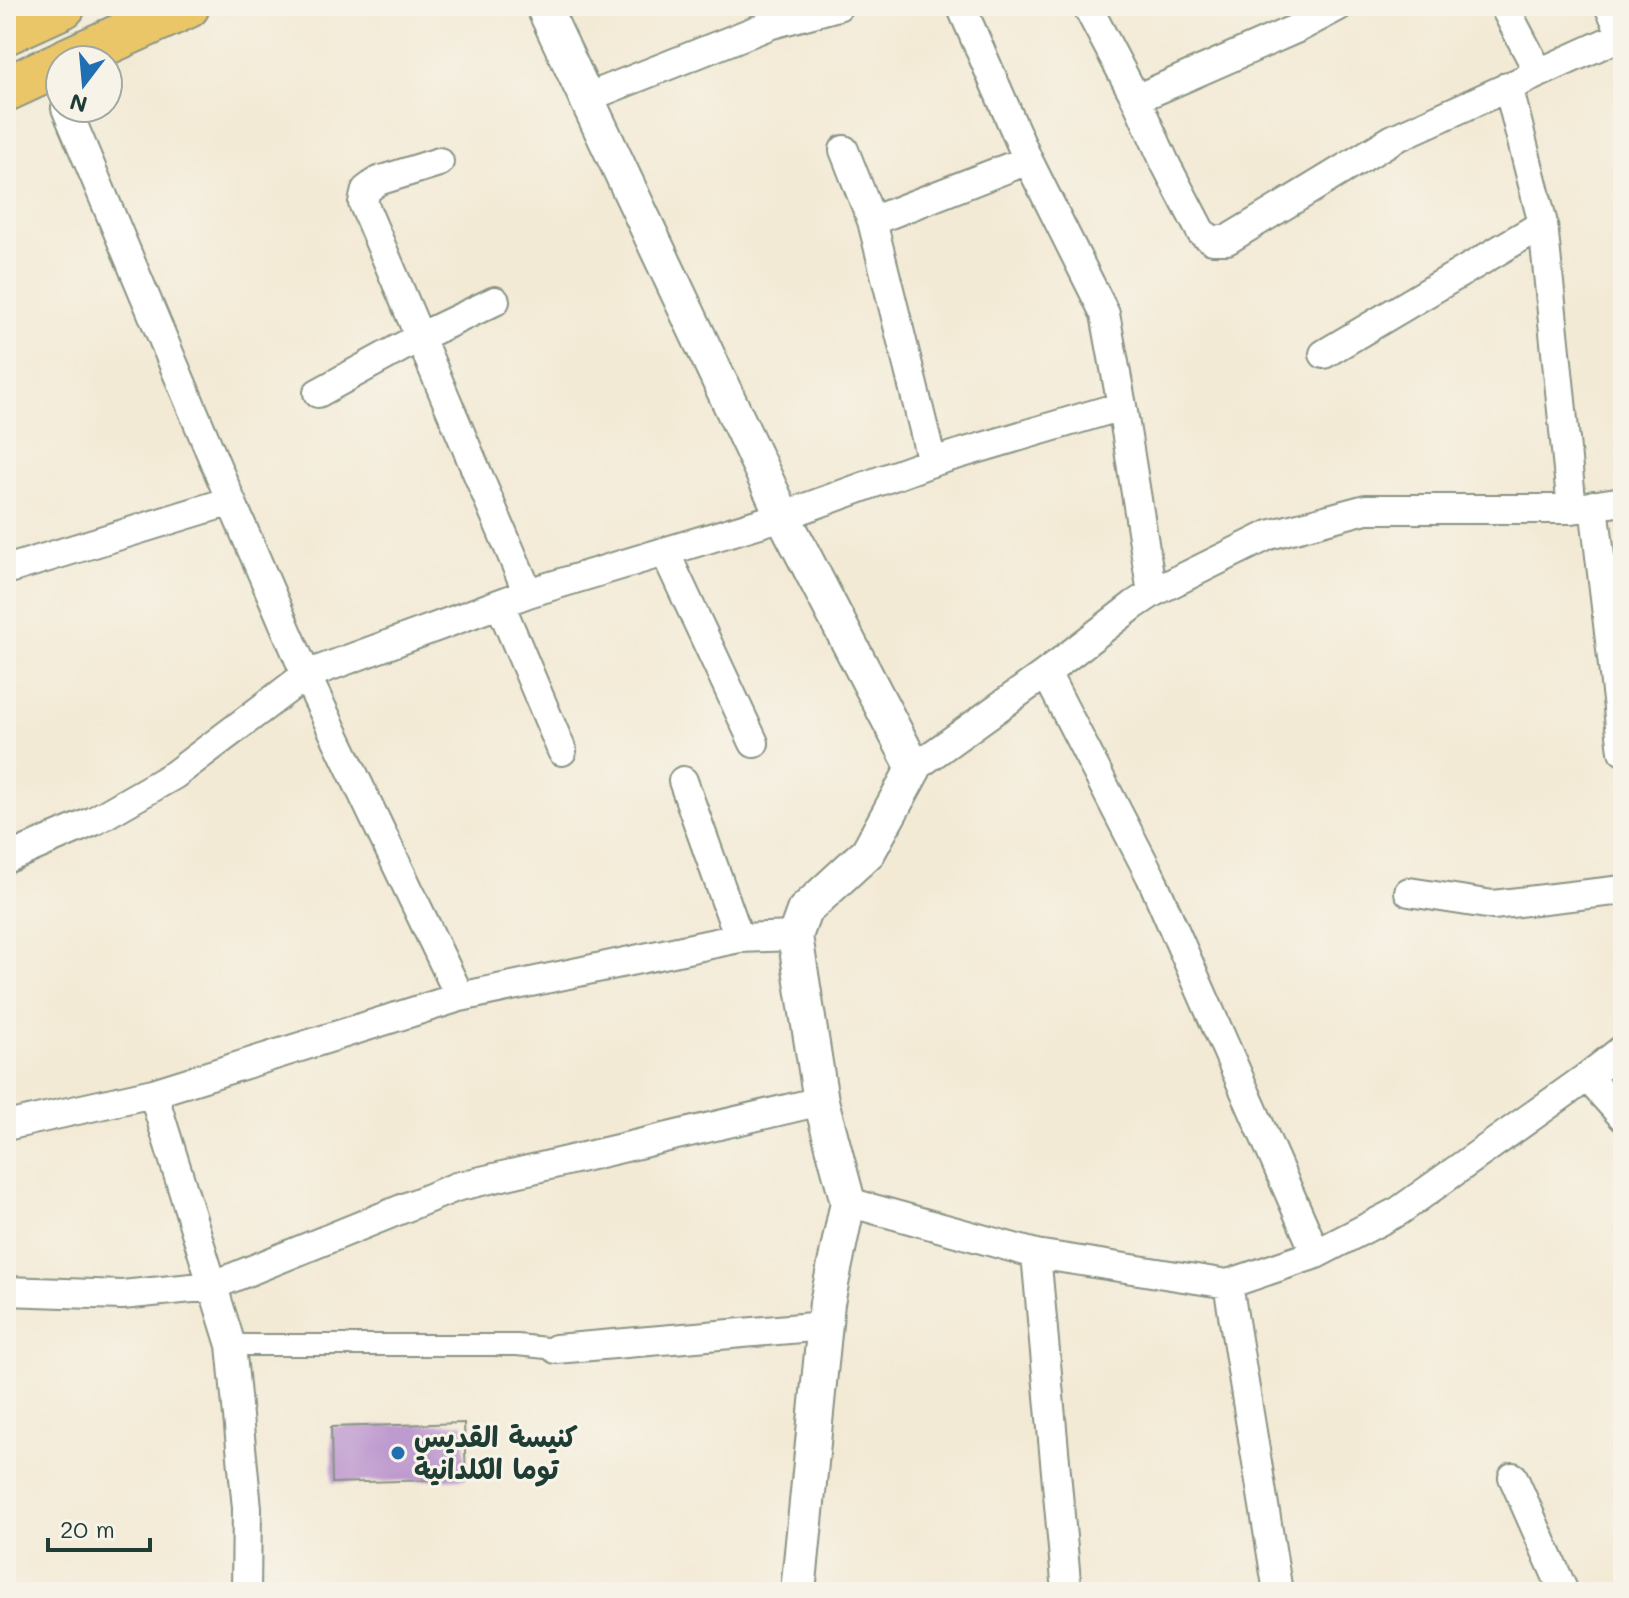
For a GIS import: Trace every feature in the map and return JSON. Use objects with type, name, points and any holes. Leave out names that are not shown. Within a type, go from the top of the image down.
[{"type":"main road","points":[[6,32],[63,6]]},
{"type":"main road","points":[[112,44],[187,6]]},
{"type":"main road","points":[[6,89],[44,76]]},
{"type":"street","points":[[543,6],[783,516],[914,768]]},
{"type":"street","points":[[586,98],[772,24],[838,6]]},
{"type":"street","points":[[961,6],[1028,160],[1105,314],[1152,593]]},
{"type":"street","points":[[1087,6],[1201,232],[1212,240],[1227,240],[1393,139],[1623,36],[1609,6]]},
{"type":"street","points":[[1136,99],[1300,27],[1339,6]]},
{"type":"street","points":[[1504,6],[1539,73]]},
{"type":"street","points":[[1508,86],[1543,224],[1583,507],[1623,751]]},
{"type":"street","points":[[73,124],[306,675],[460,997]]},
{"type":"street","points":[[844,150],[872,221],[932,462]]},
{"type":"street","points":[[872,221],[1028,160]]},
{"type":"street","points":[[439,162],[378,181],[366,190],[363,203],[528,593]]},
{"type":"street","points":[[1324,354],[1543,224]]},
{"type":"street","points":[[318,393],[420,337],[495,301]]},
{"type":"street","points":[[6,859],[94,821],[174,775],[306,675],[528,593],[783,516],[932,462],[1122,406]]},
{"type":"street","points":[[6,570],[231,501]]},
{"type":"street","points":[[798,1592],[824,1326],[848,1202],[821,1101],[795,936],[804,911],[868,852],[914,768],[1152,593],[1269,535],[1366,509],[1583,507],[1623,501]]},
{"type":"street","points":[[665,552],[754,743]]},
{"type":"street","points":[[500,604],[562,751]]},
{"type":"street","points":[[1046,673],[1151,877],[1316,1254]]},
{"type":"street","points":[[683,781],[739,938]]},
{"type":"street","points":[[1409,892],[1493,905],[1623,890]]},
{"type":"street","points":[[6,1126],[153,1093],[460,997],[739,938],[795,936]]},
{"type":"street","points":[[848,1202],[1036,1254],[1228,1284],[1316,1254],[1399,1211],[1623,1049]]},
{"type":"street","points":[[1587,1077],[1623,1117]]},
{"type":"street","points":[[153,1093],[231,1345],[247,1508],[246,1592]]},
{"type":"street","points":[[6,1291],[122,1295],[212,1286],[456,1187],[821,1101]]},
{"type":"street","points":[[1036,1254],[1067,1592]]},
{"type":"street","points":[[1228,1284],[1278,1592]]},
{"type":"street","points":[[231,1345],[517,1345],[556,1349],[824,1326]]},
{"type":"street","points":[[1513,1477],[1564,1592]]},
{"type":"building","name":"كنيسة القديس توما الكلدانية","points":[[464,1423],[466,1479],[332,1483],[331,1427]]},
{"type":"place","name":"كنيسة القديس توما الكلدانية","points":[[398,1453]]}]
